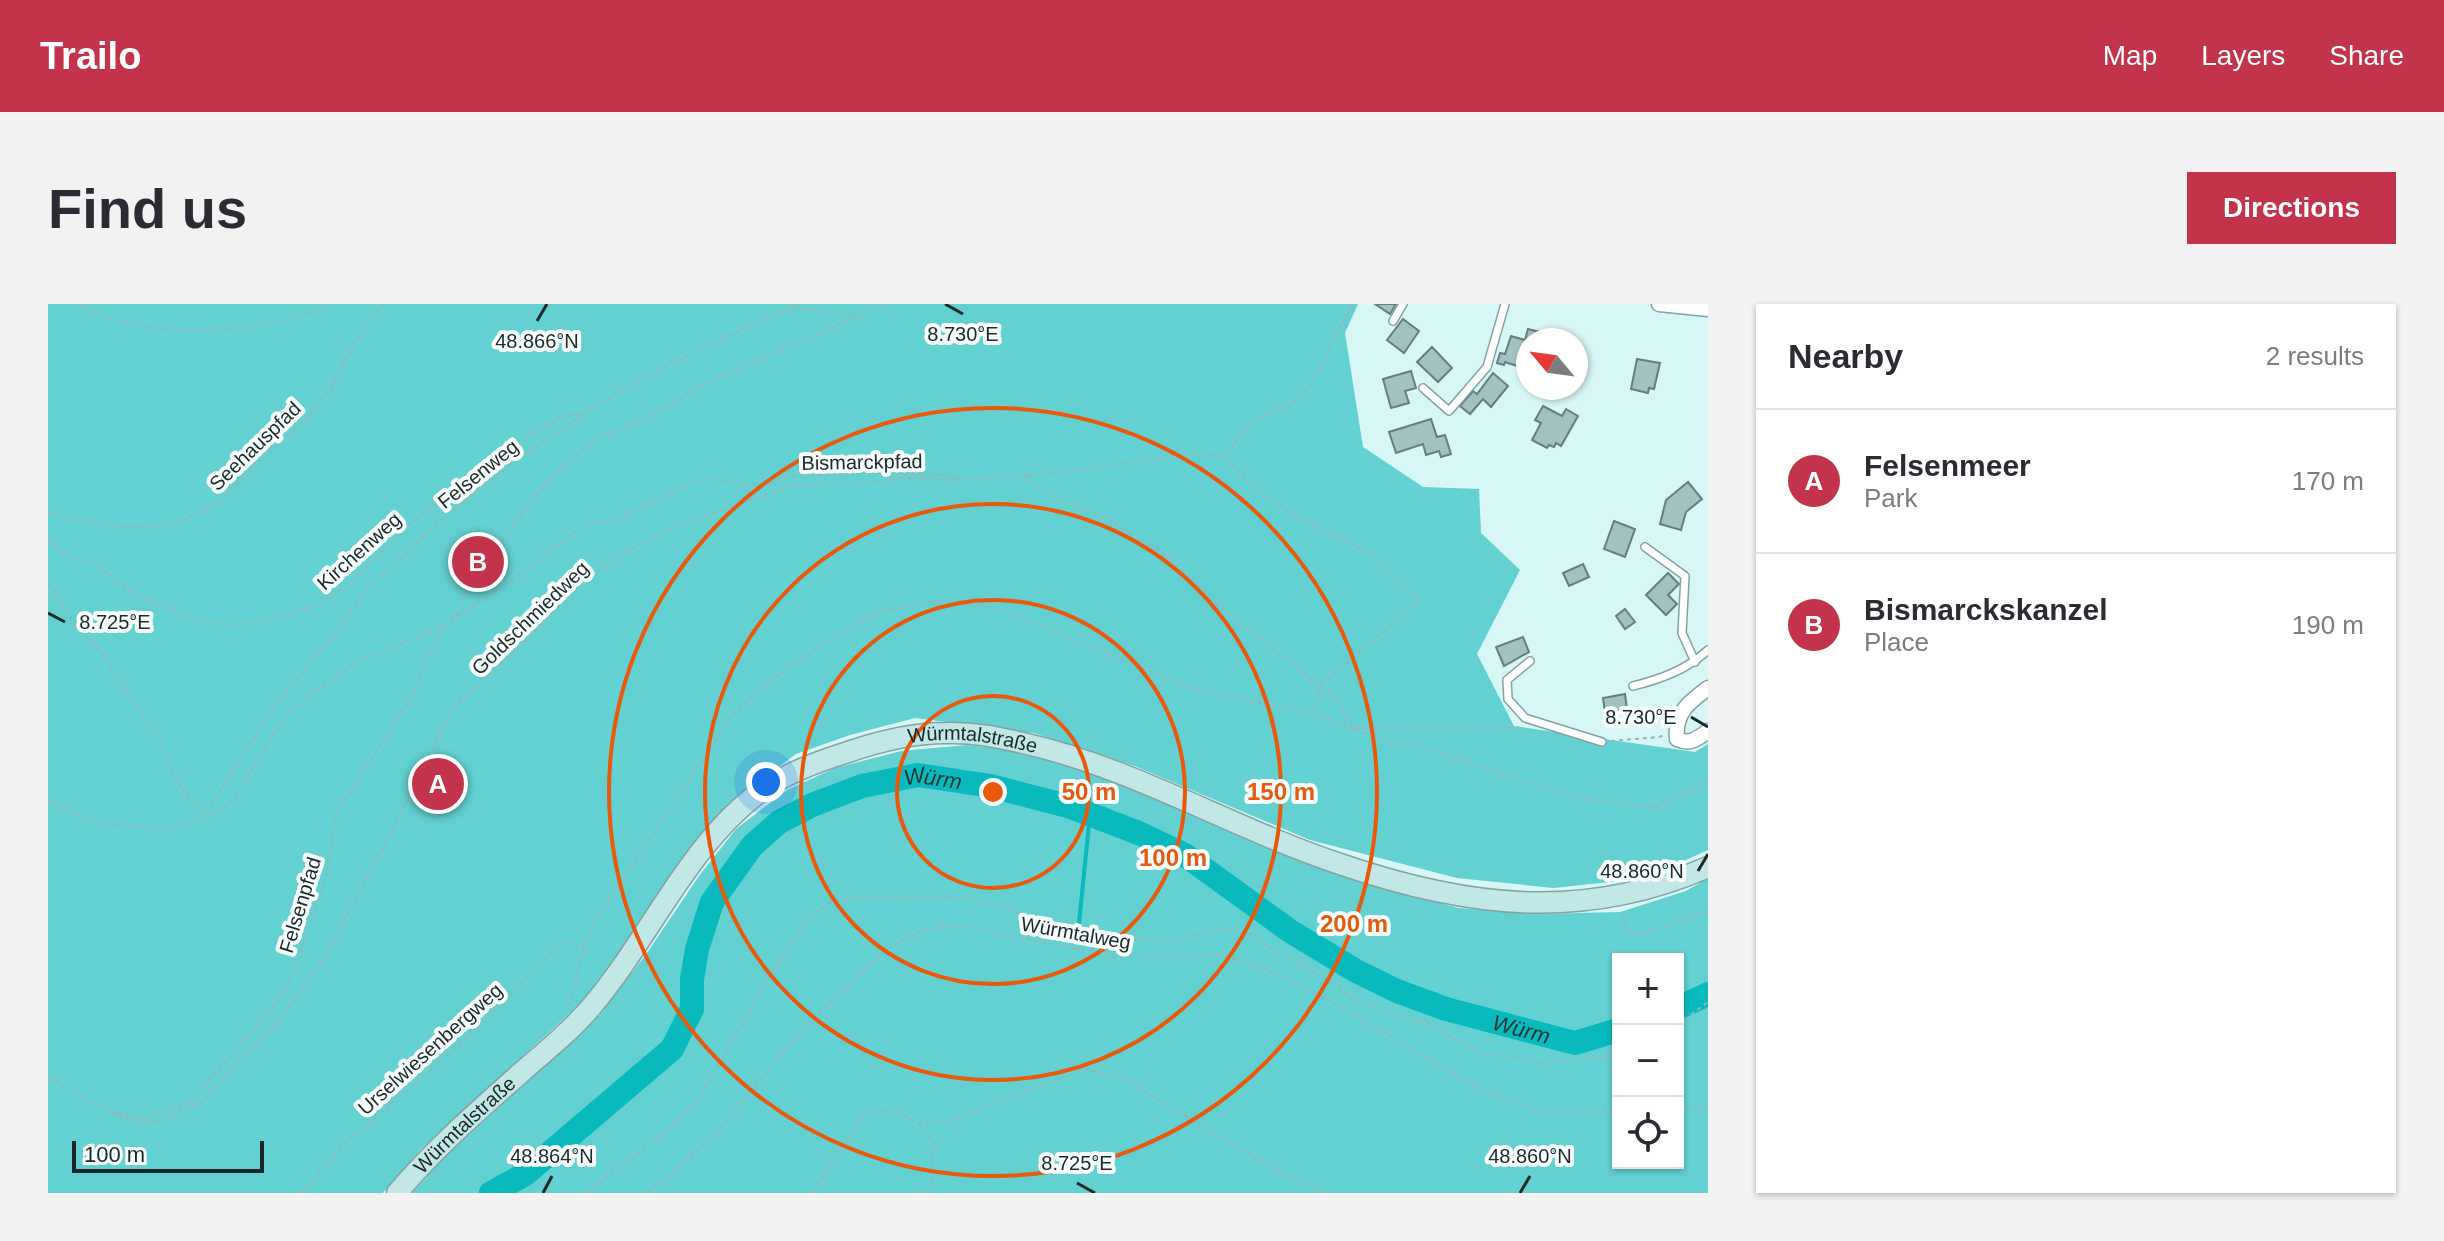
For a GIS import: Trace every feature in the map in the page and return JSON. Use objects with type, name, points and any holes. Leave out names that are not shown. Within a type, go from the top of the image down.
[{"type":"main road","name":"Würmtalstraße","points":[[397,1193],[449,1137],[590,1009],[623,967],[709,842],[746,803],[766,788],[812,764],[903,736],[948,733],[990,735],[1054,750],[1107,767],[1335,863],[1445,893],[1513,904],[1617,897],[1683,878],[1708,867]]},
{"type":"street","points":[[1659,304],[1708,309]]},
{"type":"street","points":[[1708,688],[1681,710],[1676,728],[1677,739],[1694,741],[1708,731]]},
{"type":"lane","points":[[1393,321],[1403,304]]},
{"type":"lane","points":[[1423,388],[1449,411],[1468,392],[1487,367],[1505,304]]},
{"type":"lane","points":[[1645,547],[1685,576],[1682,633],[1695,662]]},
{"type":"lane","points":[[1633,686],[1661,679],[1695,662],[1708,650]]},
{"type":"lane","points":[[1530,661],[1507,680],[1508,699],[1525,718],[1602,742]]},
{"type":"path","points":[[79,304],[118,322],[213,331],[239,330],[280,321],[331,304]]},
{"type":"path","name":"Seehauspfad","points":[[48,513],[99,526],[126,529],[192,517],[207,510],[313,411],[331,388],[351,349],[382,304]]},
{"type":"path","name":"Felsenweg","points":[[206,814],[280,698],[327,644],[365,591],[427,533],[512,463],[619,391],[705,346],[799,304]]},
{"type":"path","points":[[457,618],[471,579],[545,484],[602,436],[650,418],[715,379],[885,304]]},
{"type":"path","points":[[1317,715],[1319,686],[1419,601],[1372,554],[1309,524],[1254,489],[1225,457],[1243,432],[1266,413],[1290,406],[1312,382],[1352,304]]},
{"type":"path","points":[[791,308],[855,316]]},
{"type":"path","name":"Kirchenweg","points":[[48,539],[60,550],[99,567],[137,596],[194,619],[230,625],[269,620],[318,605],[349,584],[410,524],[486,465],[564,416],[583,414]]},
{"type":"path","name":"Goldschmiedweg","points":[[48,1077],[141,1124],[160,1121],[202,1102],[286,1011],[329,950],[453,710],[584,581],[622,554],[685,523],[793,485],[857,484],[901,478],[961,480],[1066,472],[1193,452],[1225,457]]},
{"type":"path","name":"Bismarckpfad","points":[[206,814],[217,812],[234,799],[283,719],[306,698],[364,659],[457,618],[579,529],[592,523],[611,522],[699,481],[715,479],[743,486],[767,484],[791,476],[884,472],[946,475],[961,480]]},
{"type":"path","points":[[1025,475],[1031,484],[1055,498],[1101,515],[1162,552],[1218,605],[1335,696],[1353,728],[1376,739],[1415,745],[1580,799],[1656,807],[1708,781]]},
{"type":"path","points":[[48,583],[72,621],[100,650],[132,701],[157,733],[173,773],[188,798],[206,814],[173,829],[100,824],[48,801]]},
{"type":"path","name":"Felsenpfad","points":[[112,1112],[146,1119],[190,1102],[274,1006],[293,975],[328,869],[335,815],[406,706],[442,627]]},
{"type":"path","points":[[585,1193],[640,1154],[692,1106],[808,918],[829,903],[855,898],[962,897],[988,902],[1073,935],[1093,938],[1185,940],[1209,930],[1239,929],[1335,984],[1352,998],[1409,1020],[1428,1022],[1458,1042],[1488,1055],[1537,1063],[1612,1056]]},
{"type":"path","points":[[1617,897],[1627,929],[1638,935],[1708,911]]},
{"type":"path","name":"Würmtalweg","points":[[648,1193],[716,1133],[804,1028],[887,949],[920,931],[959,925],[1116,957],[1224,955],[1265,969],[1323,997],[1474,1085],[1539,1113],[1612,1111]]},
{"type":"path","points":[[1093,938],[1134,958]]},
{"type":"path","name":"Urselwiesenbergweg","points":[[301,1193],[349,1140],[476,1030],[559,946],[566,941],[584,947]]},
{"type":"path","points":[[1684,1020],[1708,1002]]},
{"type":"path","points":[[918,1123],[945,1122],[1085,1069],[1124,1079],[1271,1167],[1326,1193]]},
{"type":"path","points":[[1684,1108],[1708,1107]]},
{"type":"path","points":[[813,1193],[866,1112],[896,1110],[918,1123],[933,1143],[932,1184],[926,1193]]},
{"type":"shaded area","points":[[48,304],[1358,304],[1345,333],[1363,447],[1423,487],[1479,489],[1481,533],[1520,570],[1477,654],[1514,726],[1695,752],[1708,744],[1708,850],[1646,878],[1554,888],[1457,878],[1310,840],[1137,767],[1034,733],[915,718],[850,735],[796,754],[744,792],[707,828],[613,963],[580,1004],[421,1149],[383,1193],[48,1193]]},
{"type":"shaded area","points":[[967,745],[1011,750],[1084,770],[1382,889],[1459,908],[1536,914],[1620,912],[1686,891],[1708,878],[1708,1193],[412,1193],[446,1156],[601,1013],[736,829],[787,790],[835,768],[901,751]]},
{"type":"building","points":[[1375,304],[1396,304],[1390,314]]},
{"type":"building","points":[[1403,319],[1419,331],[1404,353],[1387,340]]},
{"type":"building","points":[[1511,336],[1516,337],[1516,366],[1497,363],[1500,353],[1505,354]]},
{"type":"building","points":[[1432,347],[1452,368],[1438,382],[1417,362]]},
{"type":"building","points":[[1637,359],[1660,363],[1654,389],[1649,388],[1648,393],[1631,389]]},
{"type":"building","points":[[1411,371],[1416,388],[1405,391],[1409,403],[1391,408],[1383,379]]},
{"type":"building","points":[[1493,373],[1508,386],[1491,407],[1483,399],[1470,414],[1460,406],[1473,391],[1477,394]]},
{"type":"building","points":[[1543,406],[1562,416],[1566,409],[1578,416],[1561,446],[1556,443],[1554,447],[1549,445],[1547,448],[1532,440],[1541,423],[1535,420]]},
{"type":"building","points":[[1431,419],[1437,437],[1445,435],[1451,454],[1441,457],[1439,451],[1426,455],[1423,444],[1396,453],[1389,432]]},
{"type":"building","points":[[1688,482],[1702,499],[1686,512],[1681,530],[1660,524],[1666,500]]},
{"type":"building","points":[[1614,521],[1635,529],[1625,557],[1604,549]]},
{"type":"building","points":[[1583,564],[1589,577],[1569,586],[1563,573]]},
{"type":"building","points":[[1668,573],[1679,584],[1668,595],[1677,604],[1666,615],[1646,595]]},
{"type":"building","points":[[1625,609],[1635,622],[1625,629],[1616,616]]},
{"type":"building","points":[[1523,637],[1529,652],[1504,666],[1496,647]]},
{"type":"building","points":[[1625,694],[1627,709],[1605,712],[1603,698]]},
{"type":"waterway","name":"Würm","points":[[491,1193],[524,1175],[672,1049],[692,1009],[692,979],[697,949],[712,902],[752,846],[779,822],[812,805],[862,786],[918,775],[991,786],[1071,807],[1141,834],[1185,855],[1290,931],[1356,971],[1397,991],[1446,1009],[1575,1043],[1612,1032]]},
{"type":"waterway","points":[[1079,923],[1090,814]]},
{"type":"waterway","name":"Würm","points":[[1684,1005],[1708,994]]},
{"type":"place","name":"Bismarckskanzel","points":[[478,562]]},
{"type":"place","name":"Felsenmeer","points":[[438,784]]}]
